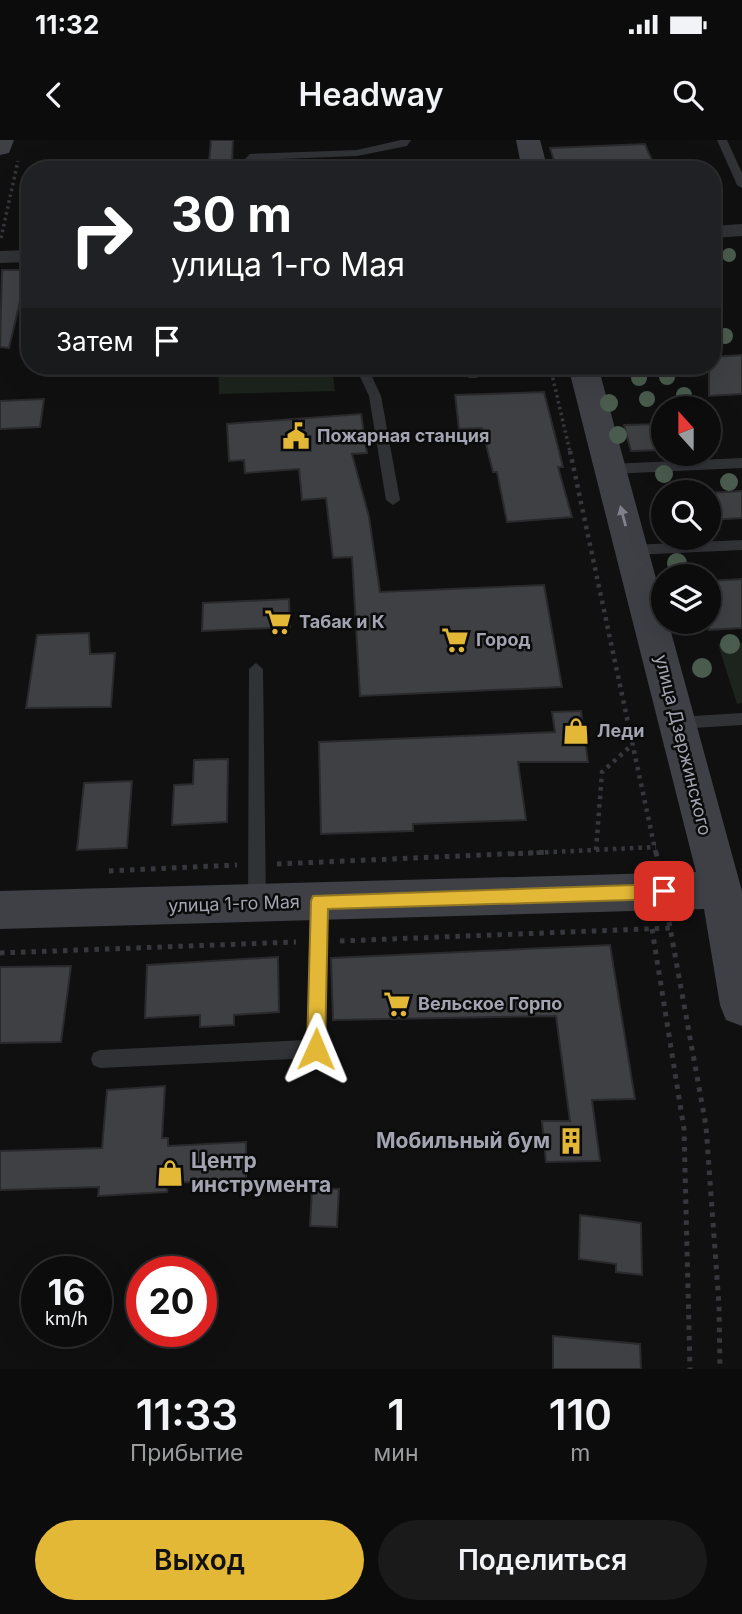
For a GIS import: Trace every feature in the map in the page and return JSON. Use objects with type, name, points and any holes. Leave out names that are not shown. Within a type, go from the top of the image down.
[{"type":"main road","points":[[528,140],[534,161]]},
{"type":"main road","name":"улица Дзержинского","points":[[585,375],[720,890],[742,1005]]},
{"type":"main road","name":"улица 1-го Мая","points":[[0,910],[257,884],[319,901],[720,890]]},
{"type":"street","points":[[721,231],[742,230]]},
{"type":"street","points":[[0,257],[21,256]]},
{"type":"lane","points":[[247,161],[250,157],[357,153],[403,144],[406,140]]},
{"type":"lane","points":[[722,140],[742,185]]},
{"type":"lane","points":[[365,375],[375,396],[393,500]]},
{"type":"lane","points":[[610,469],[742,463]]},
{"type":"lane","points":[[632,550],[742,545]]},
{"type":"lane","points":[[256,669],[257,884]]},
{"type":"lane","points":[[678,723],[742,719]]},
{"type":"lane","points":[[100,1059],[316,1049],[319,901]]},
{"type":"path","points":[[0,243],[7,147]]},
{"type":"path","points":[[596,850],[602,772],[634,743]]},
{"type":"path","points":[[108,872],[257,884],[596,850],[656,847]]},
{"type":"path","points":[[652,929],[684,1129],[690,1369]]},
{"type":"shaded area","points":[[218,375],[333,375],[335,391],[219,394]]},
{"type":"shaded area","points":[[742,643],[742,703],[737,704],[718,644]]},
{"type":"building","points":[[211,140],[233,140],[232,161],[209,161]]},
{"type":"building","points":[[645,144],[652,161],[554,161],[550,148]]},
{"type":"building","points":[[2,270],[21,270],[21,297],[9,348],[0,347]]},
{"type":"building","points":[[742,355],[742,394],[709,396],[709,375],[721,375],[721,356]]},
{"type":"building","points":[[544,392],[563,467],[558,467],[572,517],[507,522],[497,472],[493,472],[482,428],[459,429],[455,395]]},
{"type":"building","points":[[44,399],[40,427],[0,429],[0,401]]},
{"type":"building","name":"Город","points":[[361,414],[367,453],[352,454],[369,517],[380,592],[544,585],[562,687],[360,696],[352,557],[333,558],[326,498],[302,500],[299,469],[245,473],[244,460],[229,461],[227,424]]},
{"type":"building","points":[[651,424],[651,450],[631,451],[624,425]]},
{"type":"building","points":[[742,491],[742,518],[721,519],[721,492]]},
{"type":"building","points":[[742,579],[742,628],[721,629],[721,580]]},
{"type":"building","points":[[289,599],[290,627],[202,631],[203,603]]},
{"type":"building","points":[[89,633],[90,654],[115,653],[111,707],[26,708],[37,635]]},
{"type":"building","points":[[581,711],[588,762],[518,762],[526,820],[413,824],[413,831],[321,834],[319,742],[555,732],[552,712]]},
{"type":"building","points":[[228,759],[227,822],[172,825],[174,785],[193,784],[194,760]]},
{"type":"building","points":[[132,781],[127,848],[77,850],[84,783]]},
{"type":"building","points":[[610,945],[635,1099],[592,1100],[600,1161],[546,1162],[542,1121],[570,1121],[556,1016],[333,1020],[331,958]]},
{"type":"building","points":[[278,957],[279,1012],[234,1015],[234,1025],[200,1027],[200,1015],[145,1018],[147,965]]},
{"type":"building","points":[[71,966],[61,1042],[0,1043],[0,967]]},
{"type":"building","points":[[165,1086],[162,1138],[168,1138],[168,1146],[246,1142],[246,1180],[168,1183],[167,1192],[98,1196],[99,1187],[0,1190],[0,1151],[102,1148],[107,1090]]},
{"type":"building","points":[[312,1188],[339,1189],[337,1227],[310,1226]]},
{"type":"building","points":[[580,1215],[641,1223],[642,1275],[616,1272],[616,1264],[579,1259]]},
{"type":"building","points":[[553,1336],[640,1344],[641,1369],[553,1369]]},
{"type":"place","name":"Пожарная станция","points":[[296,436]]},
{"type":"place","name":"Табак и К","points":[[278,622]]},
{"type":"place","name":"Город","points":[[455,640]]},
{"type":"place","name":"Леди","points":[[576,731]]},
{"type":"place","name":"Вельское Горпо","points":[[397,1004]]},
{"type":"place","name":"Мобильный бум","points":[[571,1141]]},
{"type":"place","name":"Центр инструмента","points":[[170,1173]]},
{"type":"route","points":[[316,1049],[319,901],[664,891]]}]
